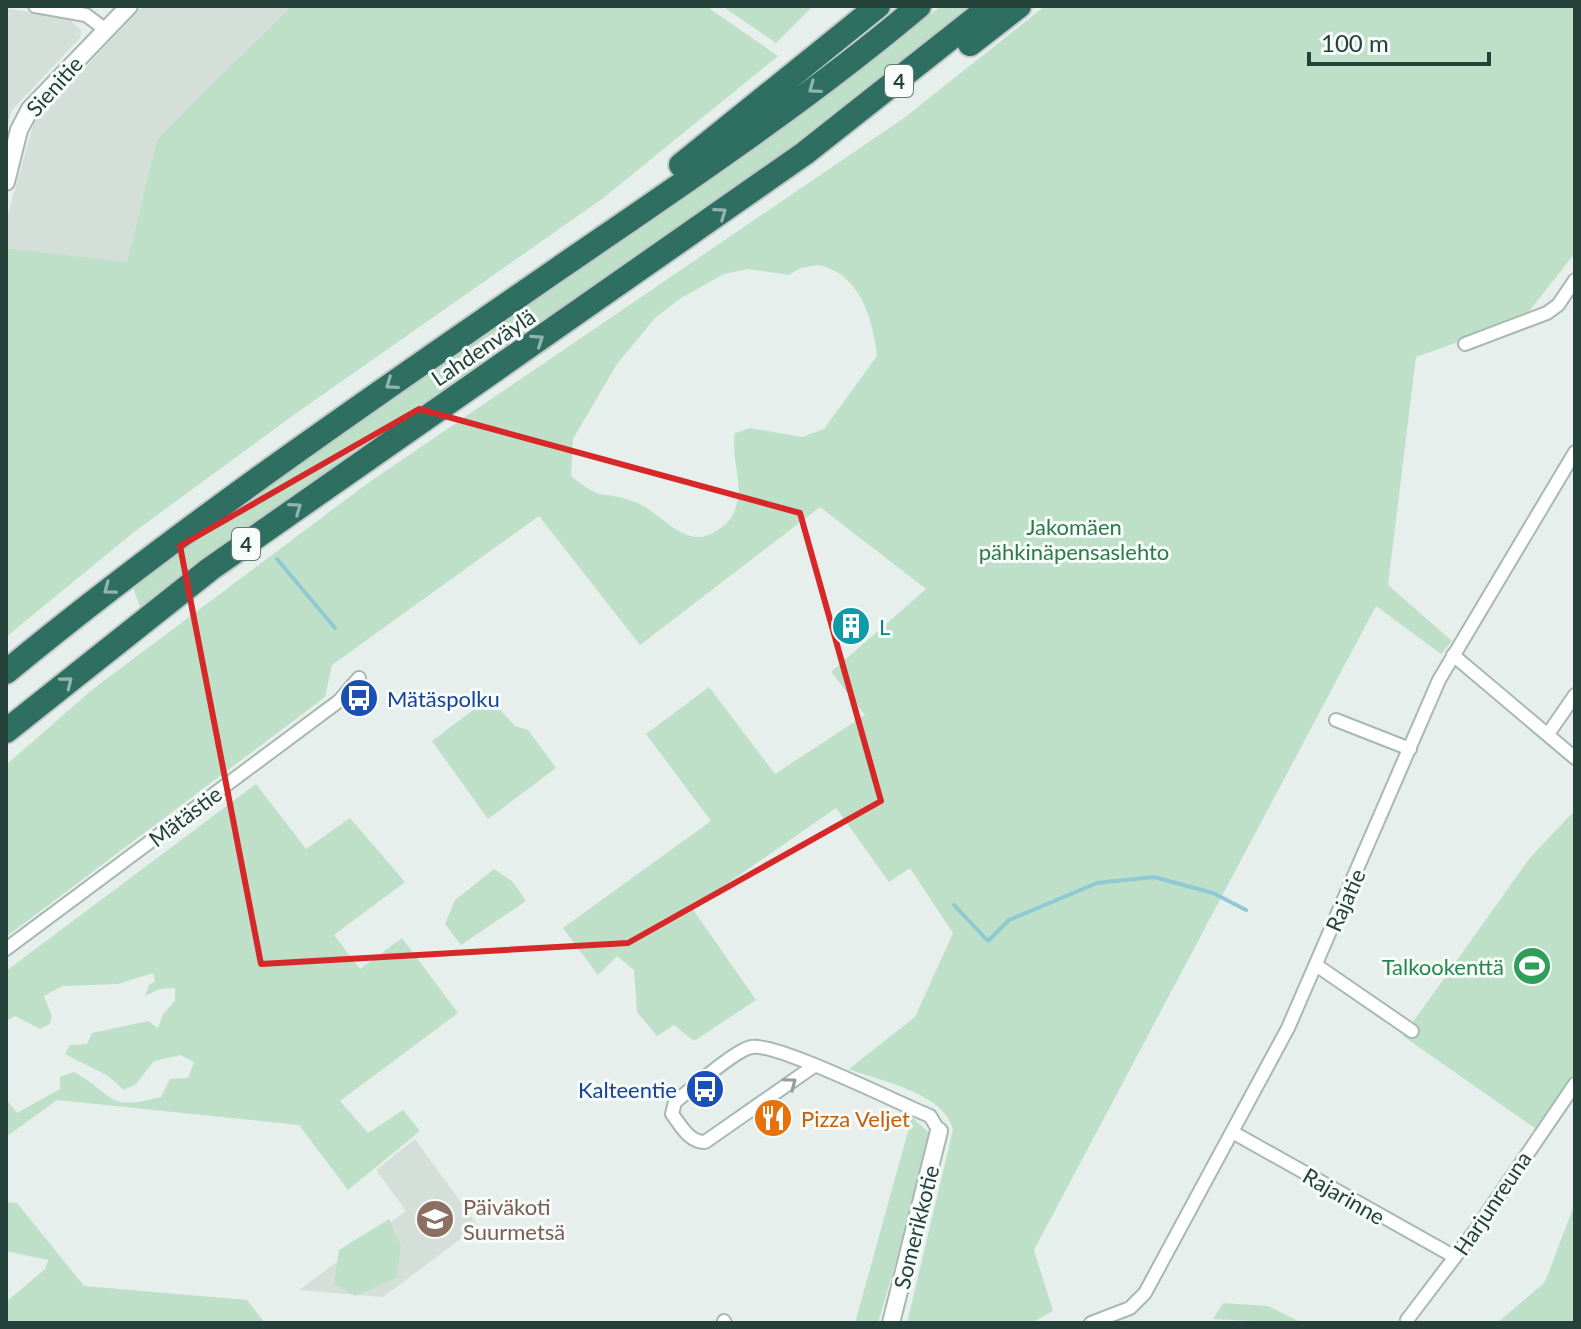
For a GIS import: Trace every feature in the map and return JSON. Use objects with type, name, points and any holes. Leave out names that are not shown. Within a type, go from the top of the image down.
[{"type":"highway","name":"Lahdenväylä","points":[[6,672],[91,603],[298,448],[741,141],[877,42],[919,6]]},
{"type":"highway","name":"Lahdenväylä","points":[[6,731],[210,569],[805,153],[991,6]]},
{"type":"highway","points":[[805,153],[903,94],[1019,6]]},
{"type":"highway","points":[[571,260],[628,208],[872,11]]},
{"type":"street","points":[[35,6],[86,15],[106,30]]},
{"type":"street","name":"Sienitie","points":[[6,182],[23,120],[129,6]]},
{"type":"street","points":[[1465,344],[1528,322],[1558,305],[1575,280]]},
{"type":"street","name":"Rajatie","points":[[1091,1323],[1139,1303],[1234,1133],[1316,965],[1439,680],[1575,452]]},
{"type":"street","points":[[1453,655],[1575,758]]},
{"type":"street","name":"Mätästie","points":[[6,949],[339,701],[359,678]]},
{"type":"street","points":[[1548,734],[1575,695]]},
{"type":"street","points":[[1336,720],[1410,749]]},
{"type":"street","points":[[1316,965],[1412,1031]]},
{"type":"street","points":[[814,1066],[714,1139],[696,1142],[672,1114],[675,1102],[744,1050],[762,1047],[778,1049],[930,1116],[939,1131]]},
{"type":"street","name":"Harjunreuna","points":[[1407,1320],[1455,1257],[1575,1084]]},
{"type":"street","name":"Somerikkotie","points":[[891,1323],[939,1131]]},
{"type":"street","name":"Rajarinne","points":[[1234,1133],[1455,1257]]},
{"type":"highlighted area","points":[[419,409],[800,513],[881,801],[628,943],[261,964],[180,546]]},
{"type":"shaded area","points":[[143,6],[291,6],[157,139],[127,263],[6,248],[6,221],[34,122]]},
{"type":"shaded area","points":[[6,8],[69,19],[81,30],[80,38],[12,110],[6,129]]},
{"type":"shaded area","name":"Päiväkoti Suurmetsä","points":[[415,1139],[478,1226],[383,1297],[299,1290],[406,1211],[376,1170]]},
{"type":"green space","points":[[291,6],[706,6],[778,56],[602,199],[295,414],[134,532],[6,637],[6,248],[127,262],[157,139]]},
{"type":"green space","points":[[722,6],[813,6],[776,43]]},
{"type":"green space","points":[[941,6],[975,6],[720,200],[368,442],[140,607],[132,585],[359,419],[654,220],[809,109]]},
{"type":"green space","name":"Jakomäen pähkinäpensaslehto","points":[[1045,6],[1575,6],[1575,253],[1523,319],[1416,357],[1388,585],[1452,641],[1441,654],[1376,606],[1034,1250],[1053,1311],[1031,1323],[907,1323],[953,1130],[948,1117],[925,1098],[849,1069],[915,1017],[953,933],[910,868],[889,882],[836,808],[692,908],[756,1000],[694,1041],[674,1025],[657,1036],[637,1012],[634,970],[617,956],[598,975],[563,928],[711,821],[646,734],[709,687],[775,774],[865,715],[831,672],[926,589],[820,507],[640,645],[539,516],[332,665],[325,697],[6,937],[6,765],[93,689],[368,483],[904,118]],"holes":[[[819,265],[845,278],[862,300],[872,327],[877,356],[824,429],[802,437],[750,428],[735,433],[739,492],[732,516],[723,527],[702,537],[692,536],[642,505],[595,492],[571,476],[573,439],[617,364],[655,318],[681,298],[724,274],[748,269],[789,275],[800,268]]]},
{"type":"green space","points":[[489,698],[515,726],[528,730],[556,768],[488,819],[432,741]]},
{"type":"green space","points":[[256,784],[306,849],[350,818],[405,882],[334,935],[360,969],[402,938],[458,1013],[340,1101],[368,1133],[403,1110],[420,1131],[348,1190],[299,1125],[57,1100],[6,1137],[6,1099],[17,1113],[60,1089],[60,1077],[74,1072],[114,1100],[131,1103],[161,1097],[170,1079],[188,1078],[194,1062],[180,1055],[154,1061],[136,1084],[124,1090],[108,1076],[65,1054],[70,1045],[87,1044],[92,1033],[148,1021],[158,1028],[163,1014],[175,1001],[175,988],[160,989],[145,996],[149,985],[155,981],[153,973],[118,984],[62,986],[44,996],[52,1016],[50,1024],[40,1029],[15,1016],[6,1021],[6,971]]},
{"type":"green space","points":[[1575,810],[1575,1073],[1536,1129],[1403,1036],[1529,859]]},
{"type":"green space","points":[[494,869],[513,882],[526,901],[461,945],[445,924],[455,900]]},
{"type":"green space","points":[[912,1117],[929,1133],[928,1152],[878,1323],[855,1323]]},
{"type":"green space","points":[[6,1202],[17,1203],[84,1286],[247,1300],[265,1323],[6,1323],[6,1302],[45,1269],[48,1260],[6,1251]]},
{"type":"green space","points":[[1575,1203],[1575,1323],[1497,1323],[1545,1282]]},
{"type":"green space","points":[[389,1219],[401,1247],[396,1278],[355,1296],[334,1284],[339,1250]]},
{"type":"green space","points":[[1223,1303],[1268,1306],[1302,1323],[1213,1319]]},
{"type":"waterway","points":[[277,559],[335,628]]},
{"type":"waterway","points":[[954,905],[988,941],[1009,920],[1097,883],[1154,877],[1213,893],[1246,910]]},
{"type":"place","name":"L","points":[[851,626]]},
{"type":"place","name":"Mätäspolku","points":[[359,698]]},
{"type":"place","name":"Talkookenttä","points":[[1532,966]]},
{"type":"place","name":"Kalteentie","points":[[705,1089]]},
{"type":"place","name":"Pizza Veljet","points":[[773,1118]]},
{"type":"place","name":"Päiväkoti Suurmetsä","points":[[435,1219]]}]
